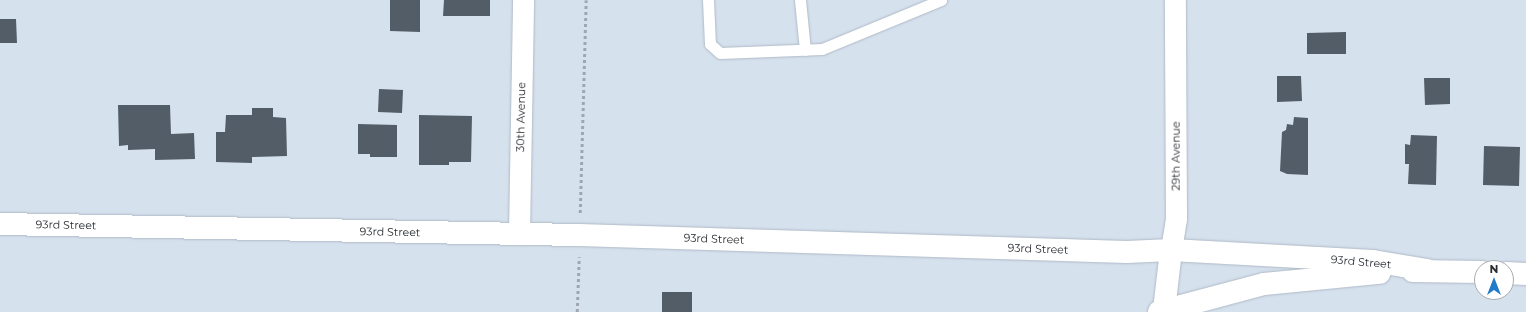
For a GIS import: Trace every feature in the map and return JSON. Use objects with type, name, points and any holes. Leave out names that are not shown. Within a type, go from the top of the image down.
[{"type":"street","name":"30th Avenue","points":[[519,234],[523,0]]},
{"type":"street","name":"29th Avenue","points":[[1161,311],[1176,219],[1175,0]]},
{"type":"street","name":"93rd Street","points":[[0,224],[519,234],[1127,252],[1171,250],[1373,261],[1427,270]]},
{"type":"street","points":[[1161,311],[1264,284],[1427,270],[1474,272]]},
{"type":"street","points":[[1514,273],[1526,274]]},
{"type":"lane","points":[[708,0],[710,44],[717,52],[822,49],[940,0]]},
{"type":"lane","points":[[800,0],[805,50]]},
{"type":"path","points":[[580,219],[586,0]]},
{"type":"path","points":[[577,312],[579,254]]},
{"type":"building","points":[[390,0],[420,0],[420,32],[390,31]]},
{"type":"building","points":[[444,0],[490,0],[490,16],[443,16]]},
{"type":"building","points":[[0,19],[16,19],[17,43],[0,43]]},
{"type":"building","points":[[1346,32],[1346,54],[1307,54],[1307,33]]},
{"type":"building","points":[[1277,76],[1301,76],[1302,101],[1277,102]]},
{"type":"building","points":[[1424,78],[1450,78],[1450,104],[1425,105]]},
{"type":"building","points":[[379,89],[403,90],[402,113],[378,112]]},
{"type":"building","points":[[118,105],[170,105],[171,134],[194,133],[195,159],[155,160],[155,149],[128,150],[128,145],[119,146]]},
{"type":"building","points":[[252,108],[273,108],[273,117],[286,118],[287,156],[252,157],[252,163],[216,162],[216,132],[225,132],[226,115],[252,115]]},
{"type":"building","points":[[419,115],[472,116],[471,162],[449,162],[449,165],[419,165]]},
{"type":"building","points":[[1294,117],[1308,118],[1308,175],[1287,174],[1280,171],[1282,132],[1286,130],[1287,124],[1293,125]]},
{"type":"building","points":[[358,124],[397,125],[397,157],[370,157],[370,154],[358,154]]},
{"type":"building","points":[[1411,135],[1437,136],[1436,185],[1408,184],[1409,164],[1405,164],[1405,144],[1410,145]]},
{"type":"building","points":[[1484,146],[1520,147],[1519,186],[1483,185]]},
{"type":"building","points":[[662,292],[692,292],[692,312],[662,312]]}]
